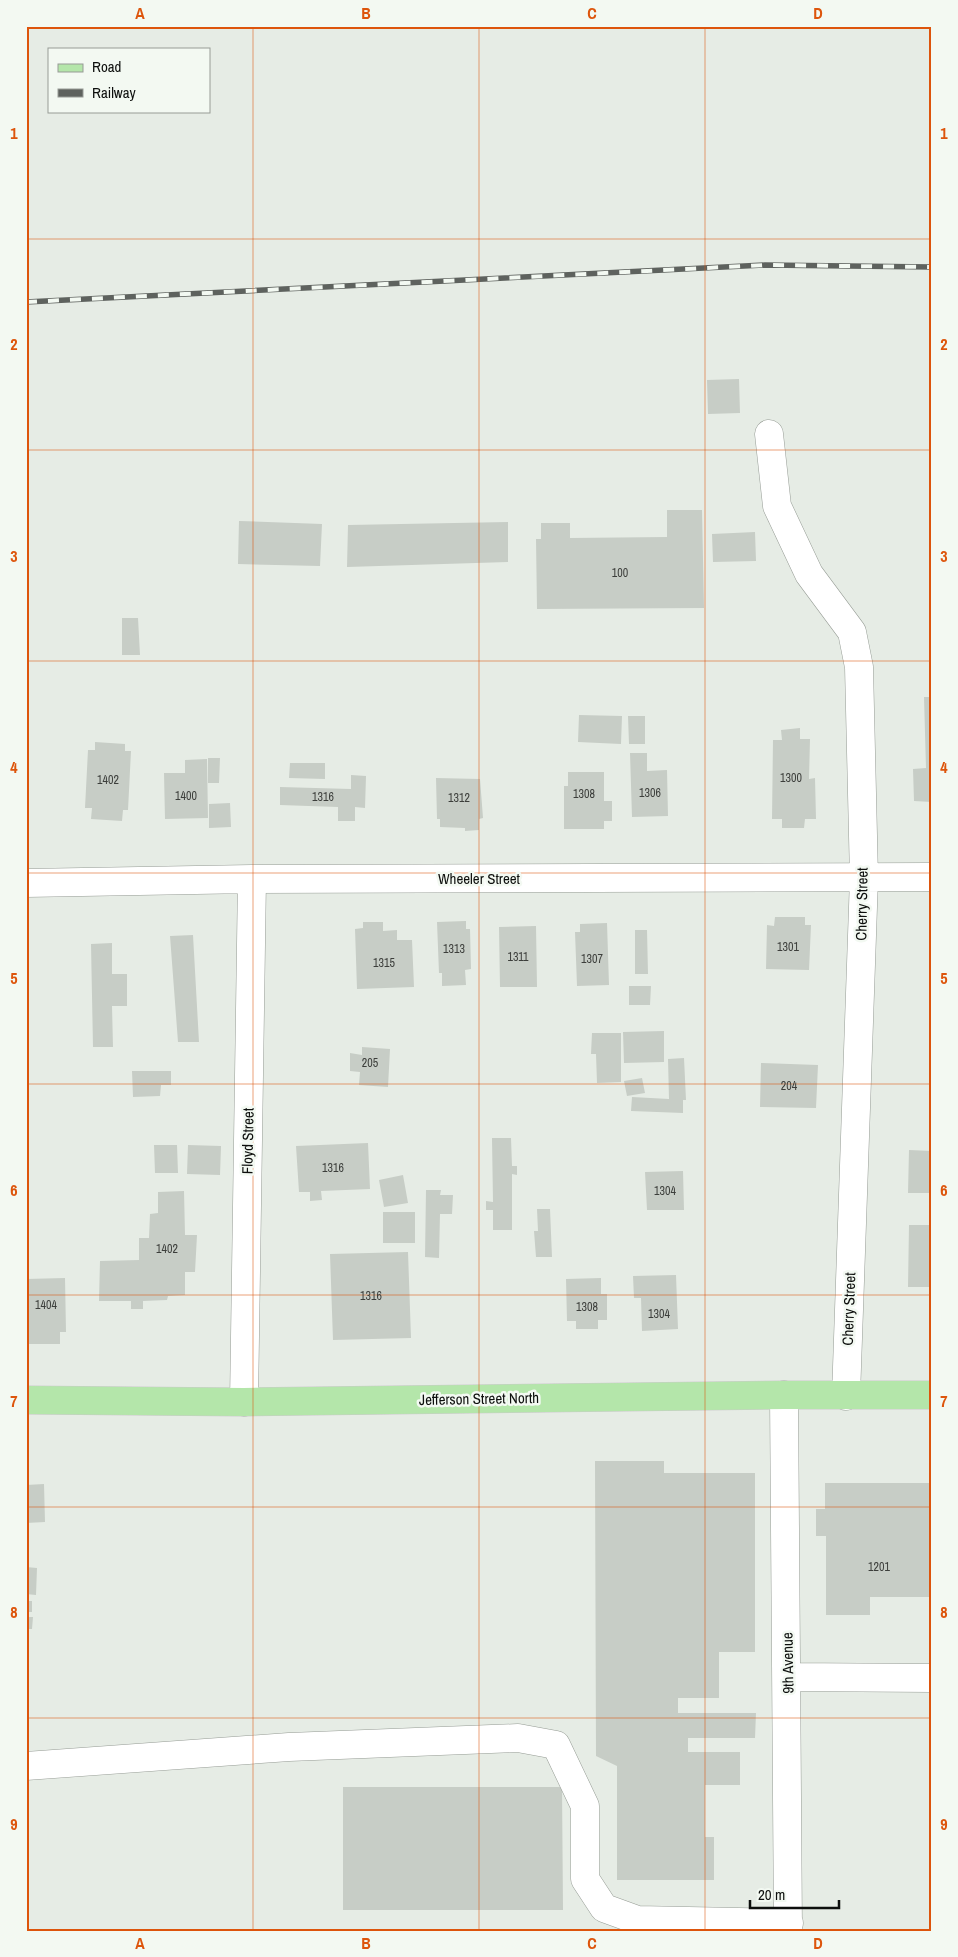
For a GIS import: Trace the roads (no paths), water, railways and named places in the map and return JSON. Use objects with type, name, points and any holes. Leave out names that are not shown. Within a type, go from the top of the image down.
[{"type":"main road","name":"Jefferson Street North","points":[[26,1400],[244,1402],[784,1394],[846,1396],[932,1395]]},
{"type":"street","name":"Cherry Street","points":[[769,434],[777,506],[809,574],[852,632],[859,667],[864,878],[846,1396]]},
{"type":"street","name":"Wheeler Street","points":[[26,883],[252,880],[932,877]]},
{"type":"street","name":"Floyd Street","points":[[244,1402],[252,880]]},
{"type":"street","name":"9th Avenue","points":[[784,1394],[789,1927]]},
{"type":"street","points":[[788,1677],[932,1678]]},
{"type":"street","points":[[26,1766],[289,1747],[518,1738],[556,1745],[585,1806],[585,1879],[604,1908],[638,1920],[789,1927]]},
{"type":"railway","points":[[26,302],[765,265],[932,267]]}]
